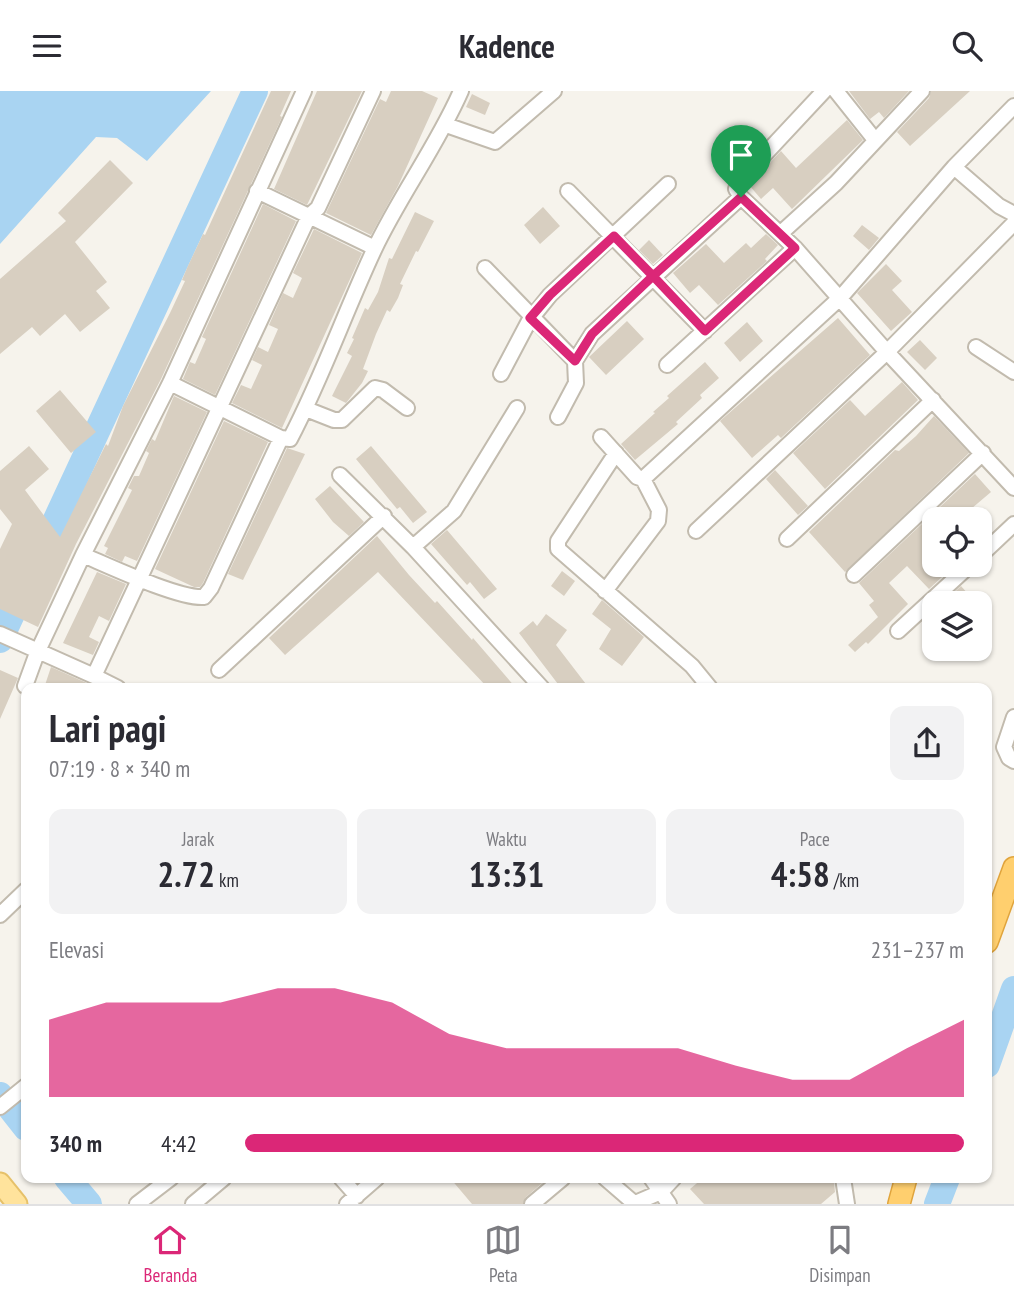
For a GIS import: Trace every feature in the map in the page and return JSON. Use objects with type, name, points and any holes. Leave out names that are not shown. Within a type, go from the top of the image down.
[{"type":"highway","points":[[992,928],[1014,868]]},
{"type":"highway","points":[[899,1204],[905,1183]]},
{"type":"main road","points":[[0,1183],[17,1204]]},
{"type":"street","points":[[26,683],[37,653],[170,383],[304,91]]},
{"type":"street","points":[[94,676],[221,410],[309,216],[318,208],[373,91]]},
{"type":"street","points":[[170,383],[221,410],[281,438],[290,439],[306,409],[375,248],[446,125],[461,91]]},
{"type":"street","points":[[446,125],[495,142],[554,91]]},
{"type":"street","points":[[824,91],[738,182],[737,191],[841,297],[887,352],[1014,488]]},
{"type":"street","points":[[835,91],[875,140]]},
{"type":"street","points":[[781,233],[836,183],[922,91]]},
{"type":"street","points":[[642,479],[841,297],[954,167],[1014,106]]},
{"type":"street","points":[[954,167],[999,206],[1014,214]]},
{"type":"street","points":[[501,374],[530,318],[550,295],[668,184]]},
{"type":"street","points":[[257,191],[375,248]]},
{"type":"street","points":[[568,191],[705,331]]},
{"type":"street","points":[[558,417],[576,383],[575,361],[592,334],[741,197]]},
{"type":"street","points":[[695,531],[887,352],[1014,223]]},
{"type":"street","points":[[667,365],[795,248]]},
{"type":"street","points":[[485,268],[530,318],[575,361]]},
{"type":"street","points":[[976,347],[1014,372]]},
{"type":"street","points":[[306,409],[334,420],[342,420],[375,388],[383,390],[407,408]]},
{"type":"street","points":[[787,539],[933,400]]},
{"type":"street","points":[[414,547],[461,501],[517,408]]},
{"type":"street","points":[[601,437],[639,479],[642,479],[659,510],[658,521],[605,591]]},
{"type":"street","points":[[83,555],[194,597],[204,597],[211,588],[281,438]]},
{"type":"street","points":[[615,453],[557,544],[559,552],[692,666],[706,683]]},
{"type":"street","points":[[854,575],[983,453]]},
{"type":"street","points":[[340,475],[414,547],[537,683]]},
{"type":"street","points":[[219,670],[384,516]]},
{"type":"street","points":[[992,544],[1014,524]]},
{"type":"street","points":[[898,631],[957,577]]},
{"type":"street","points":[[3,636],[108,683]]},
{"type":"street","points":[[1014,717],[1004,747],[1009,758],[1014,761]]},
{"type":"street","points":[[0,915],[21,895]]},
{"type":"street","points":[[0,1107],[21,1090]]},
{"type":"street","points":[[136,1204],[164,1183]]},
{"type":"street","points":[[193,1204],[218,1183]]},
{"type":"street","points":[[344,1183],[352,1200],[371,1183]]},
{"type":"street","points":[[532,1204],[557,1183]]},
{"type":"street","points":[[611,1183],[634,1204],[665,1198],[654,1183]]},
{"type":"street","points":[[844,1183],[846,1204]]},
{"type":"water","points":[[0,91],[211,91],[147,161],[117,138],[96,137],[0,244]]},
{"type":"building","points":[[271,91],[291,91],[280,116],[282,117],[161,379],[76,544],[38,627],[0,609],[0,549],[12,524],[0,509],[0,471],[29,446],[49,469],[25,490],[60,537],[106,444],[108,446],[123,406],[170,313],[185,281],[182,280],[187,268],[203,234],[205,235]]},
{"type":"building","points":[[317,91],[362,91],[307,205],[274,189]]},
{"type":"building","points":[[391,91],[422,91],[438,98],[398,186],[371,235],[326,213],[380,99],[386,102]]},
{"type":"building","points":[[849,91],[909,91],[884,118],[879,112],[870,119]]},
{"type":"building","points":[[931,91],[970,91],[910,146],[897,132],[929,98]]},
{"type":"building","points":[[472,94],[490,103],[485,115],[466,107]]},
{"type":"building","points":[[847,120],[863,140],[792,209],[773,188],[761,199],[749,185],[781,151],[796,168]]},
{"type":"building","points":[[110,160],[133,183],[75,242],[107,282],[96,291],[110,308],[80,332],[65,314],[40,336],[32,327],[0,354],[0,279],[66,221],[58,213]]},
{"type":"building","points":[[263,204],[296,221],[215,395],[183,379],[190,362],[195,364],[206,339],[202,337]]},
{"type":"building","points":[[543,207],[560,226],[540,244],[524,225]]},
{"type":"building","points":[[415,212],[434,221],[400,284],[403,285],[398,298],[390,312],[387,310],[376,334],[363,369],[368,371],[346,403],[332,396],[352,356],[347,353],[354,339],[352,338],[365,308],[368,310],[378,292],[389,258],[392,259]]},
{"type":"building","points":[[862,225],[879,238],[869,250],[853,236]]},
{"type":"building","points":[[314,229],[362,253],[282,428],[232,403],[241,385],[251,389],[262,365],[252,360],[258,347],[268,352],[278,329],[269,325],[283,293],[293,298],[302,278],[293,273]]},
{"type":"building","points":[[766,234],[778,245],[765,259],[767,261],[718,305],[699,285],[690,293],[673,273],[706,244],[724,263],[746,243],[751,248]]},
{"type":"building","points":[[649,240],[663,255],[653,264],[639,250]]},
{"type":"building","points":[[886,264],[902,281],[892,290],[912,312],[891,331],[857,293]]},
{"type":"building","points":[[838,318],[870,355],[781,438],[778,435],[752,458],[720,421]]},
{"type":"building","points":[[627,321],[644,339],[606,375],[589,357]]},
{"type":"building","points":[[747,322],[763,341],[740,362],[724,343]]},
{"type":"building","points":[[920,340],[937,358],[925,370],[907,352]]},
{"type":"building","points":[[705,362],[719,378],[700,395],[702,398],[676,422],[678,424],[635,460],[621,444],[655,413],[653,412],[669,398],[667,396]]},
{"type":"building","points":[[902,382],[918,400],[825,489],[793,453],[850,400],[865,416]]},
{"type":"building","points":[[60,390],[96,432],[71,453],[36,411]]},
{"type":"building","points":[[174,396],[207,412],[137,561],[125,556],[122,562],[105,554],[108,548],[104,546],[132,490],[128,488],[134,476],[139,476],[149,453],[146,451],[152,439],[155,441]]},
{"type":"building","points":[[934,416],[969,453],[845,572],[809,532],[895,450],[899,451],[916,436]]},
{"type":"building","points":[[224,421],[268,442],[203,583],[200,587],[194,587],[155,569]]},
{"type":"building","points":[[371,446],[427,512],[413,523],[400,507],[397,509],[356,459]]},
{"type":"building","points":[[287,448],[305,454],[243,580],[228,574]]},
{"type":"building","points":[[775,470],[808,506],[798,515],[766,479]]},
{"type":"building","points":[[975,474],[991,492],[973,507],[940,507]]},
{"type":"building","points":[[330,486],[364,522],[349,536],[333,522],[315,499]]},
{"type":"building","points":[[922,524],[922,577],[942,577],[929,589],[907,566],[889,583],[908,604],[868,644],[866,642],[855,652],[848,645],[878,617],[869,605],[874,601],[859,583]]},
{"type":"building","points":[[447,530],[497,589],[484,599],[470,582],[467,585],[431,544]]},
{"type":"building","points":[[377,536],[409,575],[472,640],[473,638],[512,683],[483,683],[378,572],[285,655],[269,638]]},
{"type":"building","points":[[562,571],[575,581],[564,596],[551,586]]},
{"type":"building","points":[[97,572],[126,584],[109,621],[99,616],[89,637],[99,642],[93,655],[63,643]]},
{"type":"building","points":[[602,600],[644,637],[622,666],[599,649],[611,629],[592,614]]},
{"type":"building","points":[[546,614],[567,630],[556,645],[585,683],[557,683],[519,633],[533,621],[537,626]]},
{"type":"building","points":[[51,667],[87,683],[46,683]]},
{"type":"building","points":[[0,670],[18,678],[0,719]]},
{"type":"building","points":[[454,1183],[542,1183],[526,1197],[523,1204],[472,1204]]},
{"type":"building","points":[[697,1183],[834,1183],[835,1192],[821,1204],[704,1204],[690,1189]]},
{"type":"waterway","points":[[0,640],[255,91]]},
{"type":"waterway","points":[[992,1051],[1014,989]]},
{"type":"waterway","points":[[0,1095],[21,1122]]},
{"type":"waterway","points":[[71,1183],[89,1204]]},
{"type":"waterway","points":[[937,1204],[945,1183]]},
{"type":"route","points":[[741,197],[653,276],[614,236],[550,295],[530,318],[575,361],[592,334],[653,276],[705,331],[795,248],[741,197]]}]
